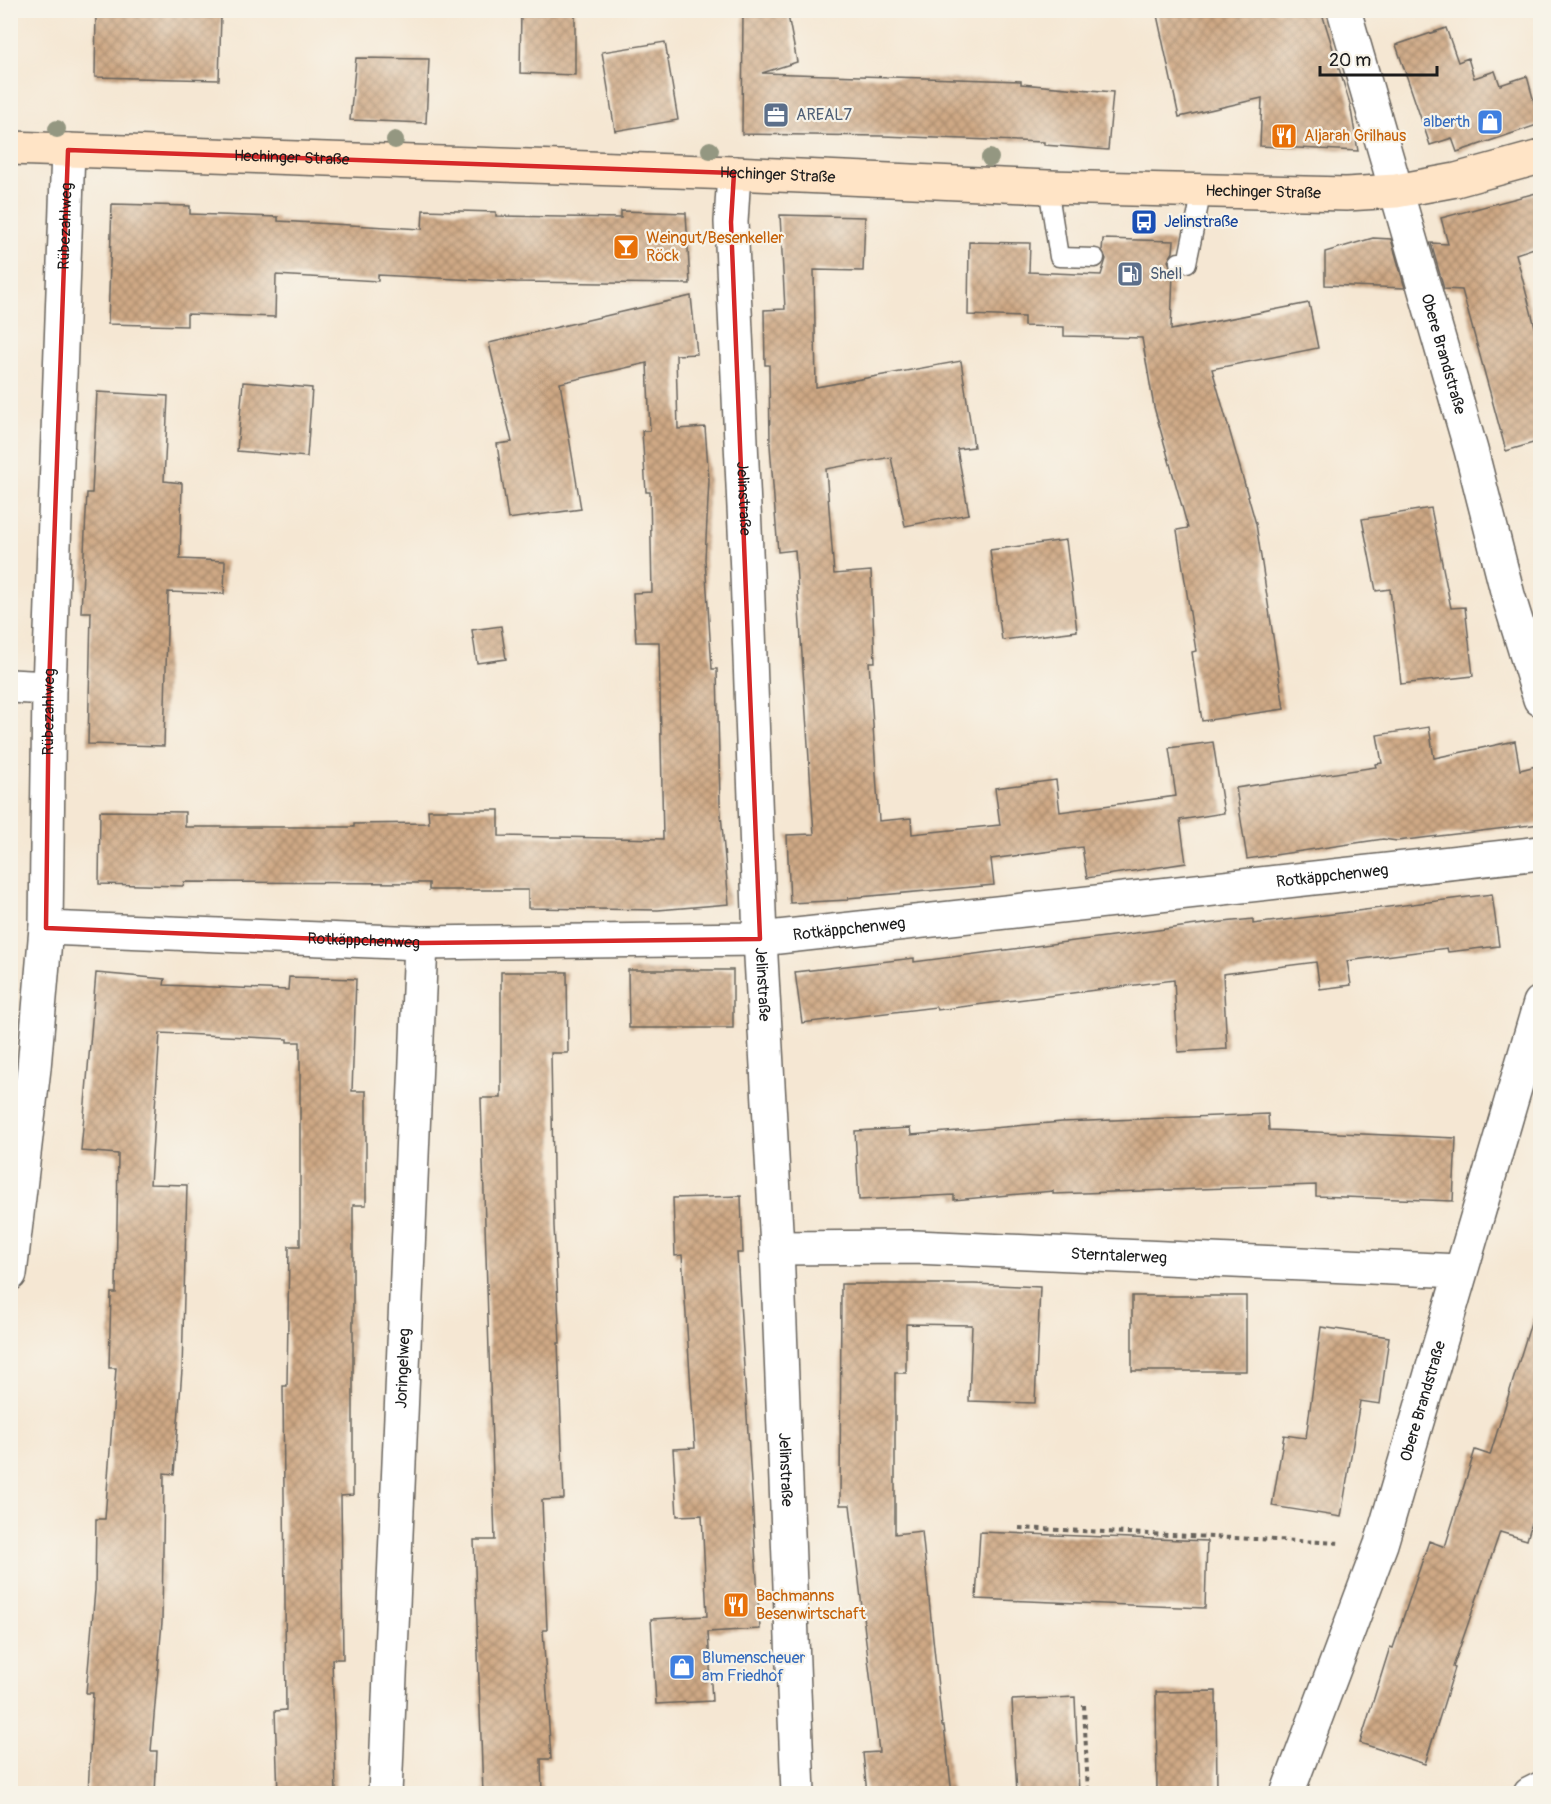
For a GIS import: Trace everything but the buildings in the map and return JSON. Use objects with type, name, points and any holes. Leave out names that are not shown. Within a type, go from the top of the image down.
[{"type":"main road","name":"Hechinger Straße","points":[[10,148],[734,173],[1048,187],[1346,194],[1396,191],[1456,180],[1540,157]]},
{"type":"street","name":"Obere Brandstraße","points":[[1344,10],[1470,450],[1508,595],[1540,699]]},
{"type":"street","name":"Rübezahlweg","points":[[10,1274],[22,1067],[46,928],[49,688],[68,150]]},
{"type":"street","name":"Jelinstraße","points":[[734,173],[730,222],[747,573],[760,939],[777,1248],[798,1794]]},
{"type":"street","points":[[10,686],[49,688]]},
{"type":"street","name":"Rotkäppchenweg","points":[[46,928],[420,943],[760,939],[1540,854]]},
{"type":"street","name":"Joringelweg","points":[[385,1794],[420,943]]},
{"type":"street","name":"Obere Brandstraße","points":[[1287,1794],[1381,1544],[1540,1003]]},
{"type":"street","name":"Sterntalerweg","points":[[777,1248],[915,1247],[1460,1271]]},
{"type":"street","points":[[1530,1794],[1540,1788]]},
{"type":"lane","points":[[1048,187],[1059,257],[1095,258]]},
{"type":"lane","points":[[1179,262],[1187,263],[1202,190]]},
{"type":"path","points":[[1019,1528],[1381,1544]]},
{"type":"path","points":[[1084,1705],[1088,1794]]},
{"type":"highlighted area","points":[[68,150],[734,173],[731,222],[760,939],[421,943],[46,928],[49,688]]},
{"type":"place","name":"AREAL7","points":[[776,115]]},
{"type":"place","name":"alberth","points":[[1490,122]]},
{"type":"place","name":"Aljarah Grilhaus","points":[[1284,136]]},
{"type":"place","name":"Jelinstraße","points":[[1144,222]]},
{"type":"place","name":"Weingut/Besenkeller Röck","points":[[626,247]]},
{"type":"place","name":"Shell","points":[[1130,274]]},
{"type":"place","name":"Bachmanns Besenwirtschaft","points":[[736,1605]]},
{"type":"place","name":"Blumenscheuer am Friedhof","points":[[682,1667]]}]
